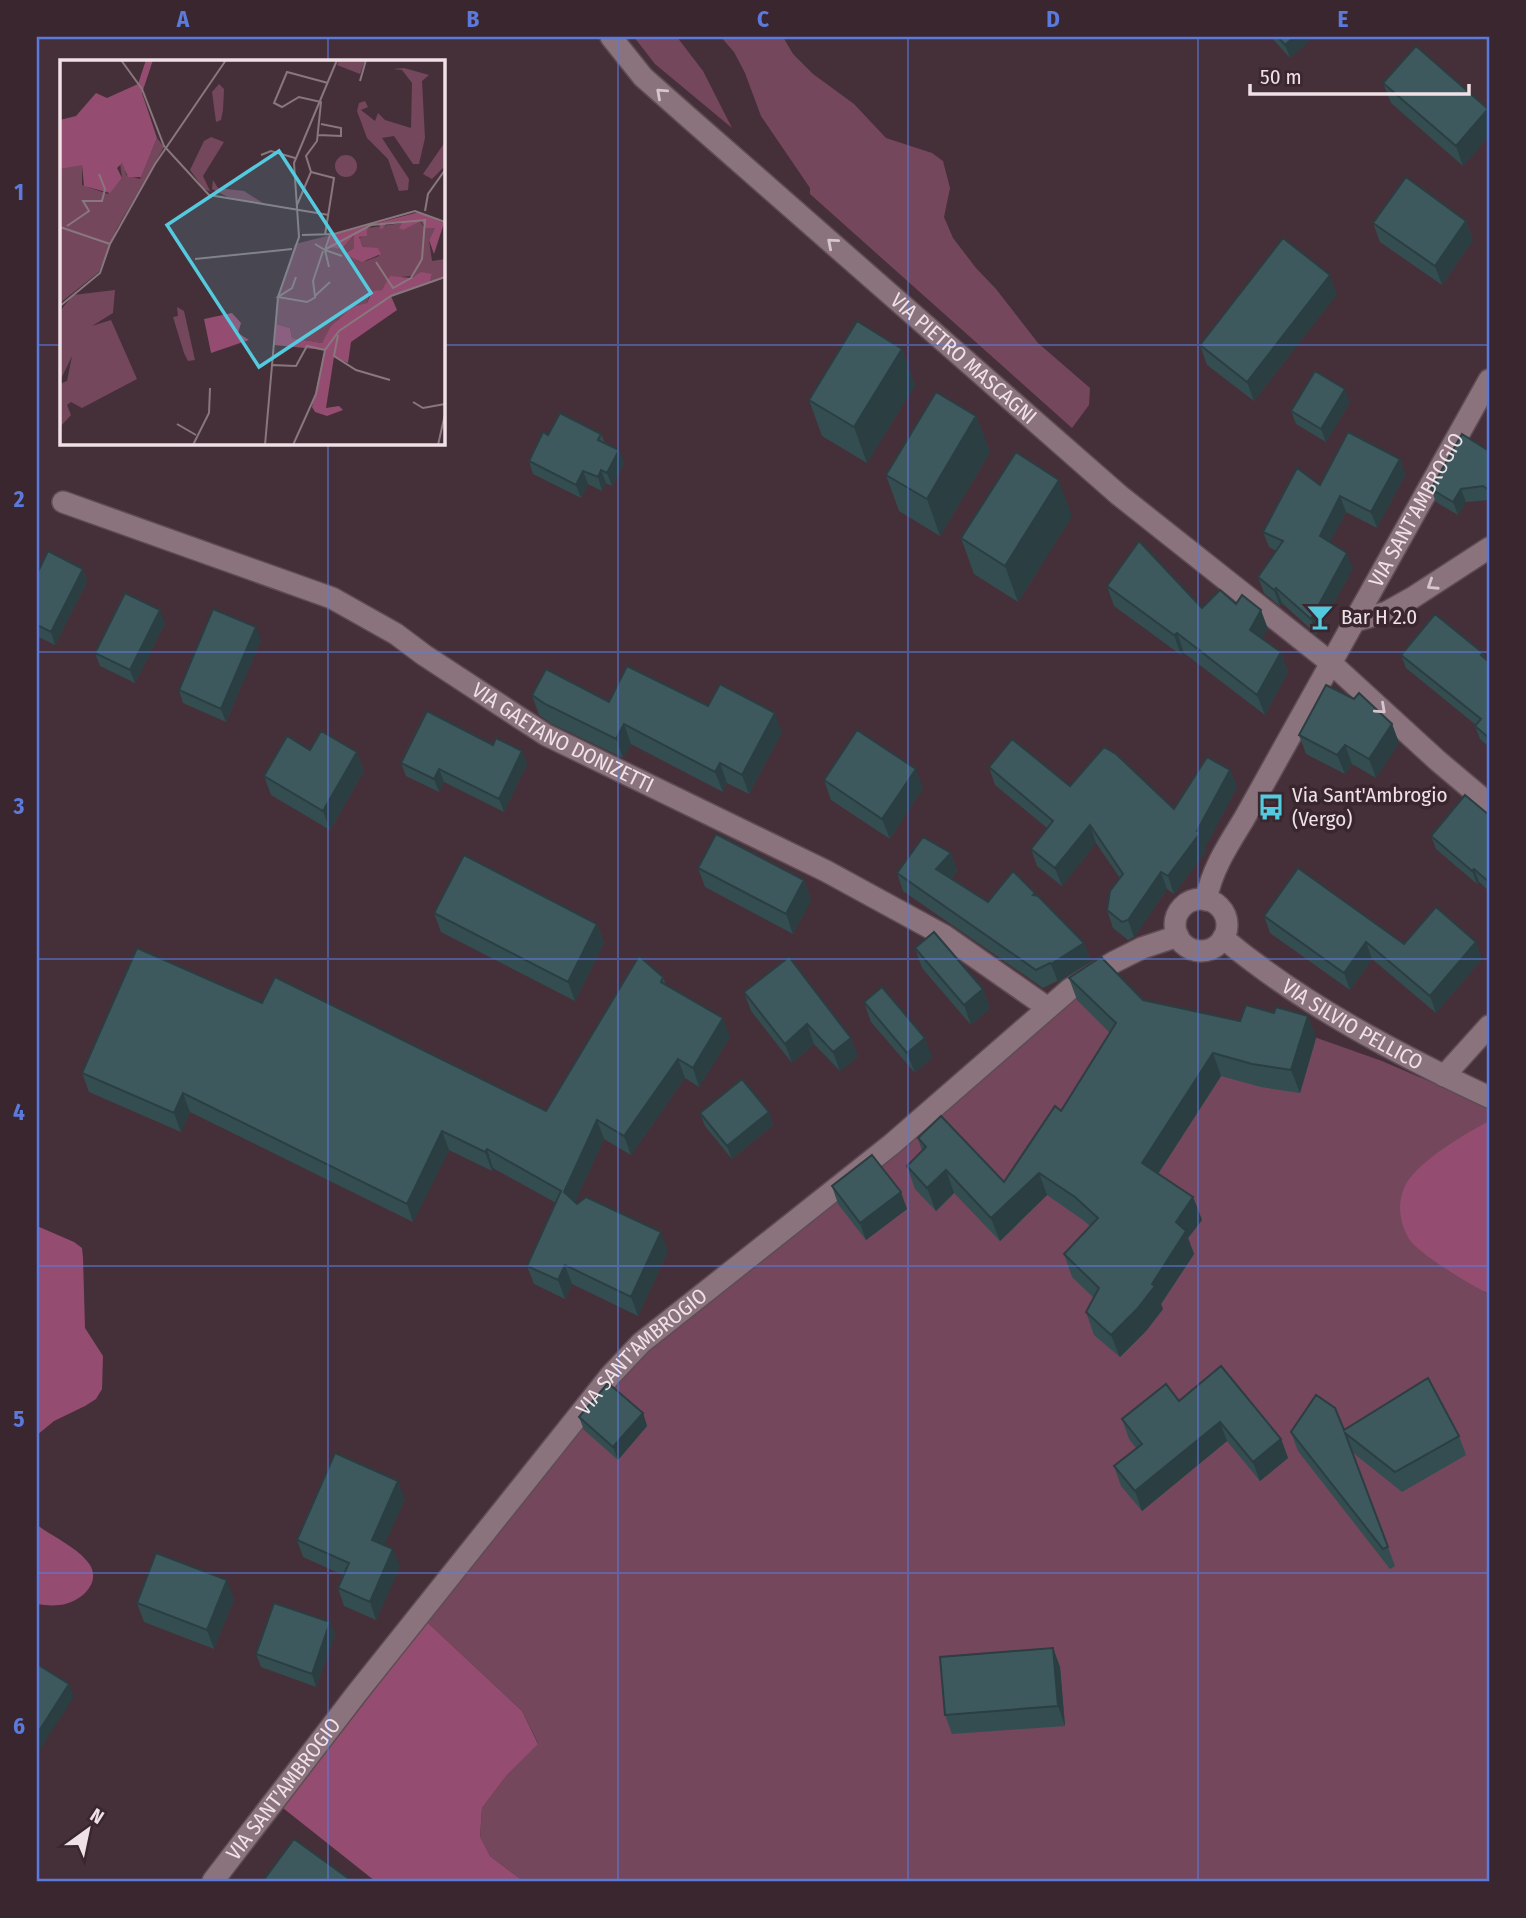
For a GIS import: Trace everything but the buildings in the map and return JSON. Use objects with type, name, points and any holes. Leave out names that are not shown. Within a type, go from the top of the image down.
[{"type":"street","name":"VIA PIETRO MASCAGNI","points":[[611,37],[643,77],[1119,495],[1331,663],[1489,804]]},
{"type":"street","name":"VIA SANT'AMBROGIO","points":[[1206,900],[1209,883],[1222,854],[1489,380]]},
{"type":"street","name":"VIA GAETANO DONIZETTI","points":[[63,502],[332,598],[396,634],[546,735],[826,871],[945,936],[1048,1007]]},
{"type":"street","points":[[1355,621],[1387,612],[1489,548]]},
{"type":"street","points":[[1198,899],[1206,900],[1221,908],[1226,915],[1227,924],[1223,938],[1215,947],[1198,950],[1183,943],[1178,936],[1176,920],[1184,906],[1198,899]]},
{"type":"street","name":"VIA SANT'AMBROGIO","points":[[213,1881],[357,1693],[610,1376],[641,1343],[892,1143],[1070,989],[1142,948],[1178,936]]},
{"type":"street","name":"VIA SILVIO PELLICO","points":[[1223,938],[1307,999],[1373,1040],[1489,1097]]},
{"type":"street","points":[[1444,1076],[1489,1026]]},
{"type":"shaded area","points":[[634,37],[677,37],[703,71],[732,128],[655,64]]},
{"type":"shaded area","points":[[721,37],[783,37],[793,54],[813,74],[854,104],[886,138],[932,153],[943,161],[950,188],[944,217],[953,238],[1038,343],[1090,388],[1089,405],[1072,428],[810,194],[810,188],[761,116],[745,73],[734,52]]},
{"type":"shaded area","points":[[1080,989],[1151,1022],[1284,1029],[1317,1038],[1382,1061],[1489,1107],[1489,1121],[1449,1146],[1484,1292],[1489,1294],[1489,1881],[523,1881],[490,1856],[480,1838],[482,1808],[507,1775],[538,1743],[522,1711],[427,1622],[519,1498],[631,1360]]},
{"type":"shaded area","points":[[1489,1121],[1489,1294],[1446,1269],[1415,1246],[1405,1232],[1400,1208],[1405,1185],[1417,1170],[1447,1146]]},
{"type":"shaded area","points":[[37,1226],[82,1248],[85,1328],[103,1356],[102,1389],[96,1399],[54,1421],[37,1435]]},
{"type":"shaded area","points":[[37,1525],[73,1548],[90,1565],[93,1572],[93,1580],[86,1592],[66,1604],[37,1604]]},
{"type":"shaded area","points":[[427,1622],[522,1711],[538,1744],[507,1775],[482,1808],[480,1837],[490,1856],[523,1881],[375,1881],[283,1808]]},
{"type":"place","name":"Bar H 2.0","points":[[1320,617]]},
{"type":"place","name":"Via Sant'Ambrogio (Vergo)","points":[[1271,807]]}]
